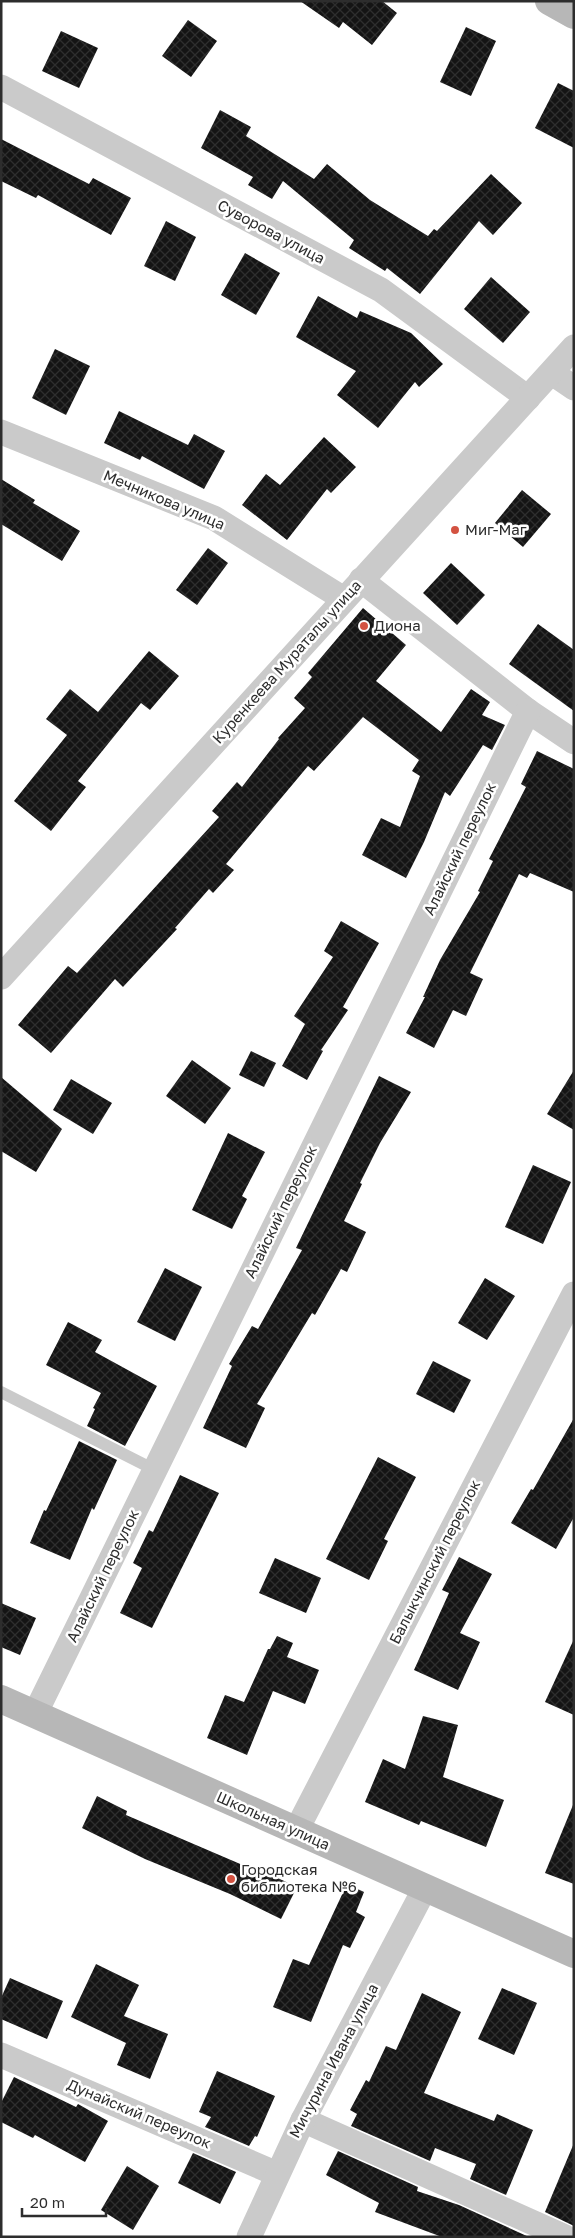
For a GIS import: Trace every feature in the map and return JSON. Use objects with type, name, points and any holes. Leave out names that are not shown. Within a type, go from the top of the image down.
[{"type":"street","points":[[549,1],[574,15]]},
{"type":"street","name":"Суворова улица","points":[[1,88],[381,290],[528,398]]},
{"type":"street","name":"Куренкеева Мураталы улица","points":[[1,977],[574,348]]},
{"type":"street","points":[[552,372],[574,388]]},
{"type":"street","name":"Мечникова улица","points":[[1,432],[214,518],[344,599]]},
{"type":"street","points":[[361,580],[528,710],[574,742]]},
{"type":"street","name":"Алайский переулок","points":[[35,1714],[528,710]]},
{"type":"street","name":"Балыкчинский переулок","points":[[296,1831],[574,1294]]},
{"type":"street","name":"Школьная улица","points":[[1,1698],[574,1954]]},
{"type":"street","name":"Мичурина Ивана улица","points":[[249,2237],[302,2120],[425,1888]]},
{"type":"street","name":"Дунайский переулок","points":[[1,2055],[277,2174]]},
{"type":"street","points":[[302,2120],[565,2237]]},
{"type":"lane","points":[[1,1392],[155,1470]]},
{"type":"building","points":[[300,1],[382,1],[397,13],[372,45],[343,22],[339,28]]},
{"type":"building","points":[[188,20],[217,41],[191,77],[162,56]]},
{"type":"building","points":[[466,27],[496,41],[471,96],[440,82]]},
{"type":"building","points":[[61,31],[98,48],[79,88],[42,71]]},
{"type":"building","points":[[558,83],[574,91],[574,148],[535,128]]},
{"type":"building","points":[[220,110],[251,127],[246,136],[314,179],[327,164],[370,200],[428,236],[434,229],[437,231],[491,174],[522,203],[493,235],[479,221],[420,294],[387,268],[385,271],[349,248],[354,240],[283,181],[272,199],[248,185],[253,177],[201,148]]},
{"type":"building","points":[[1,139],[89,184],[93,178],[131,198],[111,235],[38,195],[36,198],[1,181]]},
{"type":"building","points":[[166,221],[196,237],[175,281],[144,266]]},
{"type":"building","points":[[245,253],[280,273],[256,315],[221,295]]},
{"type":"building","points":[[491,277],[530,312],[503,343],[464,309]]},
{"type":"building","points":[[318,296],[357,318],[360,311],[411,333],[443,364],[419,387],[415,382],[378,428],[337,395],[356,371],[296,337]]},
{"type":"building","points":[[55,349],[90,366],[66,415],[32,398]]},
{"type":"building","points":[[119,411],[188,445],[194,434],[225,451],[204,489],[142,456],[140,460],[104,443]]},
{"type":"building","points":[[324,437],[356,467],[331,493],[327,489],[287,540],[242,505],[266,474],[280,485]]},
{"type":"building","points":[[1,479],[35,500],[33,503],[80,531],[62,561],[1,524]]},
{"type":"building","points":[[522,490],[551,514],[523,547],[495,523]]},
{"type":"building","points":[[208,548],[228,563],[197,605],[176,590]]},
{"type":"building","points":[[451,563],[485,595],[457,625],[423,593]]},
{"type":"building","points":[[363,608],[406,645],[376,681],[441,732],[471,689],[490,702],[482,715],[505,725],[492,750],[483,745],[450,796],[445,792],[424,842],[406,878],[362,855],[381,818],[400,827],[420,776],[412,771],[419,760],[363,717],[314,771],[308,766],[226,864],[234,870],[213,893],[209,889],[175,928],[177,929],[123,987],[115,979],[51,1053],[18,1025],[68,966],[77,973],[219,817],[212,811],[237,782],[242,787],[278,738],[305,708],[294,698],[312,677],[308,673]]},
{"type":"building","points":[[538,624],[574,650],[574,711],[509,664]]},
{"type":"building","points":[[149,651],[179,676],[150,710],[141,703],[78,781],[86,787],[51,831],[14,801],[67,735],[46,719],[70,689],[98,712]]},
{"type":"building","points":[[537,751],[574,769],[574,892],[530,873],[527,878],[519,874],[470,973],[483,979],[466,1016],[453,1010],[434,1048],[406,1033],[425,997],[423,997],[440,960],[480,892],[478,891],[493,861],[489,859],[526,787],[521,784]]},
{"type":"building","points":[[341,921],[379,943],[343,1007],[348,1010],[321,1050],[323,1051],[307,1080],[282,1066],[305,1024],[294,1016],[333,957],[324,951]]},
{"type":"building","points":[[251,1051],[276,1063],[264,1087],[239,1075]]},
{"type":"building","points":[[192,1060],[231,1088],[205,1124],[166,1096]]},
{"type":"building","points":[[574,1070],[574,1130],[547,1114]]},
{"type":"building","points":[[379,1076],[411,1092],[380,1143],[344,1221],[366,1232],[347,1272],[341,1269],[315,1315],[312,1313],[257,1404],[265,1408],[246,1448],[203,1428],[232,1366],[229,1364],[252,1326],[258,1329],[302,1250],[296,1248]]},
{"type":"building","points":[[1,1077],[62,1129],[36,1172],[1,1151]]},
{"type":"building","points":[[71,1079],[112,1103],[93,1134],[53,1110]]},
{"type":"building","points":[[228,1133],[265,1152],[242,1196],[247,1199],[232,1229],[192,1210]]},
{"type":"building","points":[[533,1165],[571,1182],[543,1244],[505,1227]]},
{"type":"building","points":[[165,1268],[202,1287],[175,1341],[137,1322]]},
{"type":"building","points":[[485,1278],[515,1296],[487,1340],[458,1323]]},
{"type":"building","points":[[68,1322],[102,1340],[95,1352],[157,1386],[125,1446],[87,1426],[95,1409],[93,1408],[101,1393],[46,1365]]},
{"type":"building","points":[[433,1361],[471,1380],[454,1413],[416,1394]]},
{"type":"building","points":[[574,1418],[574,1517],[556,1549],[511,1523],[531,1489],[533,1490]]},
{"type":"building","points":[[79,1441],[117,1460],[94,1510],[92,1508],[70,1560],[30,1543],[44,1510],[46,1511]]},
{"type":"building","points":[[378,1457],[416,1477],[384,1539],[388,1541],[369,1580],[326,1559]]},
{"type":"building","points":[[180,1475],[219,1493],[152,1628],[120,1613],[142,1568],[133,1563],[149,1530],[153,1532]]},
{"type":"building","points":[[459,1557],[492,1574],[460,1633],[480,1642],[458,1690],[414,1670],[449,1593],[442,1590]]},
{"type":"building","points":[[275,1558],[321,1578],[306,1613],[259,1593]]},
{"type":"building","points":[[1,1603],[36,1618],[20,1655],[1,1647]]},
{"type":"building","points":[[277,1636],[293,1643],[287,1657],[319,1670],[305,1704],[273,1691],[247,1755],[207,1738],[225,1695],[244,1702],[268,1649],[270,1649]]},
{"type":"building","points":[[574,1639],[574,1715],[545,1702]]},
{"type":"building","points":[[423,1716],[458,1725],[443,1777],[504,1800],[486,1847],[421,1821],[419,1825],[365,1802],[383,1759],[405,1769]]},
{"type":"building","points":[[97,1796],[127,1811],[126,1815],[297,1887],[281,1919],[230,1894],[145,1859],[82,1828]]},
{"type":"building","points":[[574,1805],[574,1884],[545,1873]]},
{"type":"building","points":[[347,1884],[364,1892],[356,1912],[365,1917],[350,1948],[343,1945],[311,2022],[273,2007],[293,1959],[309,1965]]},
{"type":"building","points":[[96,1964],[139,1985],[124,2016],[168,2034],[150,2079],[117,2065],[126,2043],[71,2017]]},
{"type":"building","points":[[10,1978],[63,2001],[47,2039],[1,2019],[1,1998]]},
{"type":"building","points":[[502,1988],[537,2003],[514,2055],[478,2039]]},
{"type":"building","points":[[422,1993],[461,2012],[424,2093],[494,2121],[497,2114],[533,2130],[506,2195],[470,2179],[476,2164],[435,2148],[430,2161],[351,2126],[357,2114],[350,2110],[366,2080],[369,2082],[386,2046],[396,2050]]},
{"type":"building","points":[[217,2071],[275,2096],[257,2137],[255,2136],[249,2146],[205,2127],[211,2117],[199,2112]]},
{"type":"building","points":[[14,2077],[76,2107],[78,2104],[108,2121],[85,2162],[35,2135],[33,2138],[1,2122],[1,2103]]},
{"type":"building","points":[[574,2143],[574,2226],[545,2212]]},
{"type":"building","points":[[338,2151],[418,2187],[417,2191],[459,2205],[529,2237],[442,2237],[375,2212],[379,2203],[326,2175]]},
{"type":"building","points":[[193,2153],[236,2172],[220,2204],[178,2183]]},
{"type":"building","points":[[127,2166],[159,2186],[133,2230],[101,2210]]},
{"type":"place","name":"Миг-Маг","points":[[455,530]]},
{"type":"place","name":"Диона","points":[[364,626]]},
{"type":"place","name":"Городская библиотека №6","points":[[231,1879]]}]
